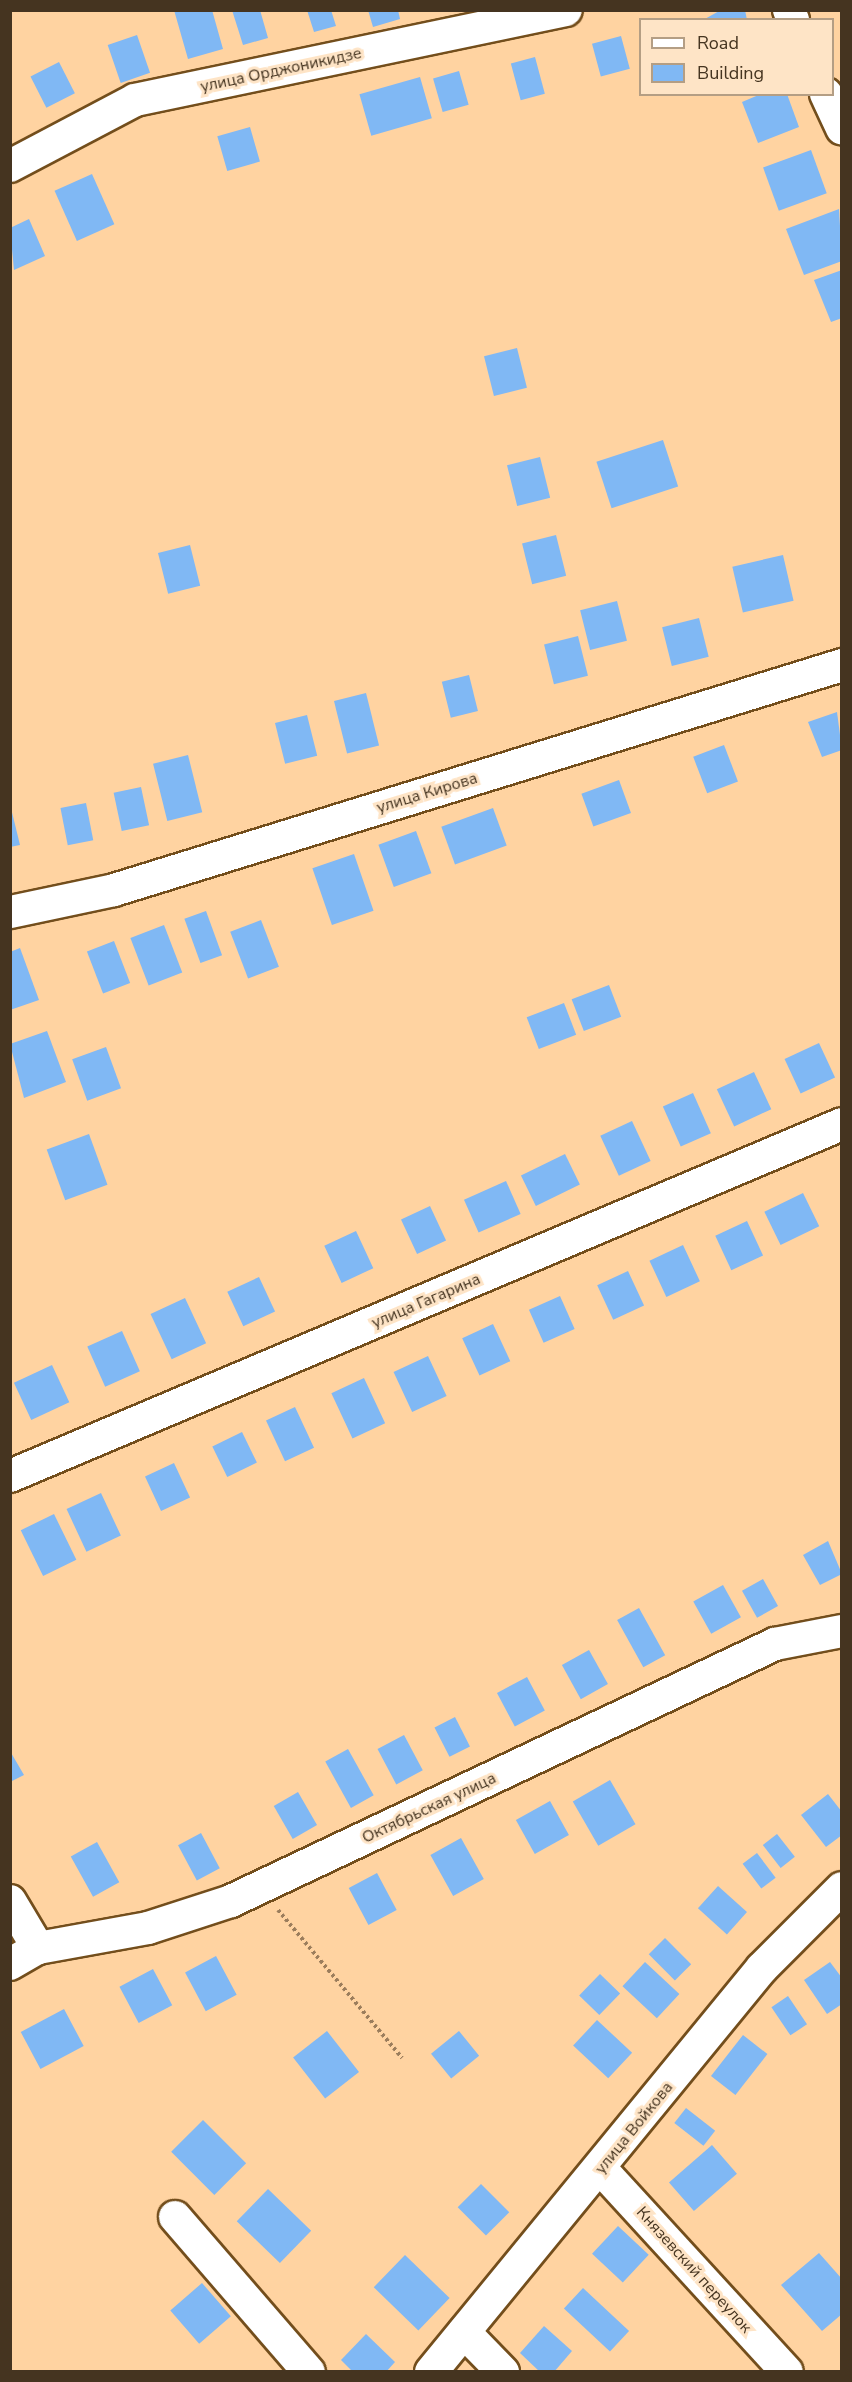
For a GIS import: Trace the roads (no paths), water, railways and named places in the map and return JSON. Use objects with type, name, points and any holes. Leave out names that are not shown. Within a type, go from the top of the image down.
[{"type":"street","name":"улица Орджоникидзе","points":[[10,166],[135,100],[566,10]]},
{"type":"street","points":[[827,96],[842,129]]},
{"type":"street","name":"улица Кирова","points":[[10,912],[114,890],[842,665]]},
{"type":"street","name":"улица Гагарина","points":[[10,1476],[842,1124]]},
{"type":"street","name":"Октябрьская улица","points":[[10,1964],[38,1948],[148,1928],[260,1888],[775,1644],[842,1631]]},
{"type":"street","name":"улица Войкова","points":[[431,2372],[601,2169],[762,1968],[842,1888]]},
{"type":"street","points":[[10,1901],[38,1948]]},
{"type":"street","name":"Князевский переулок","points":[[601,2169],[787,2372]]},
{"type":"street","points":[[175,2217],[309,2372]]},
{"type":"street","points":[[464,2332],[503,2372]]}]
